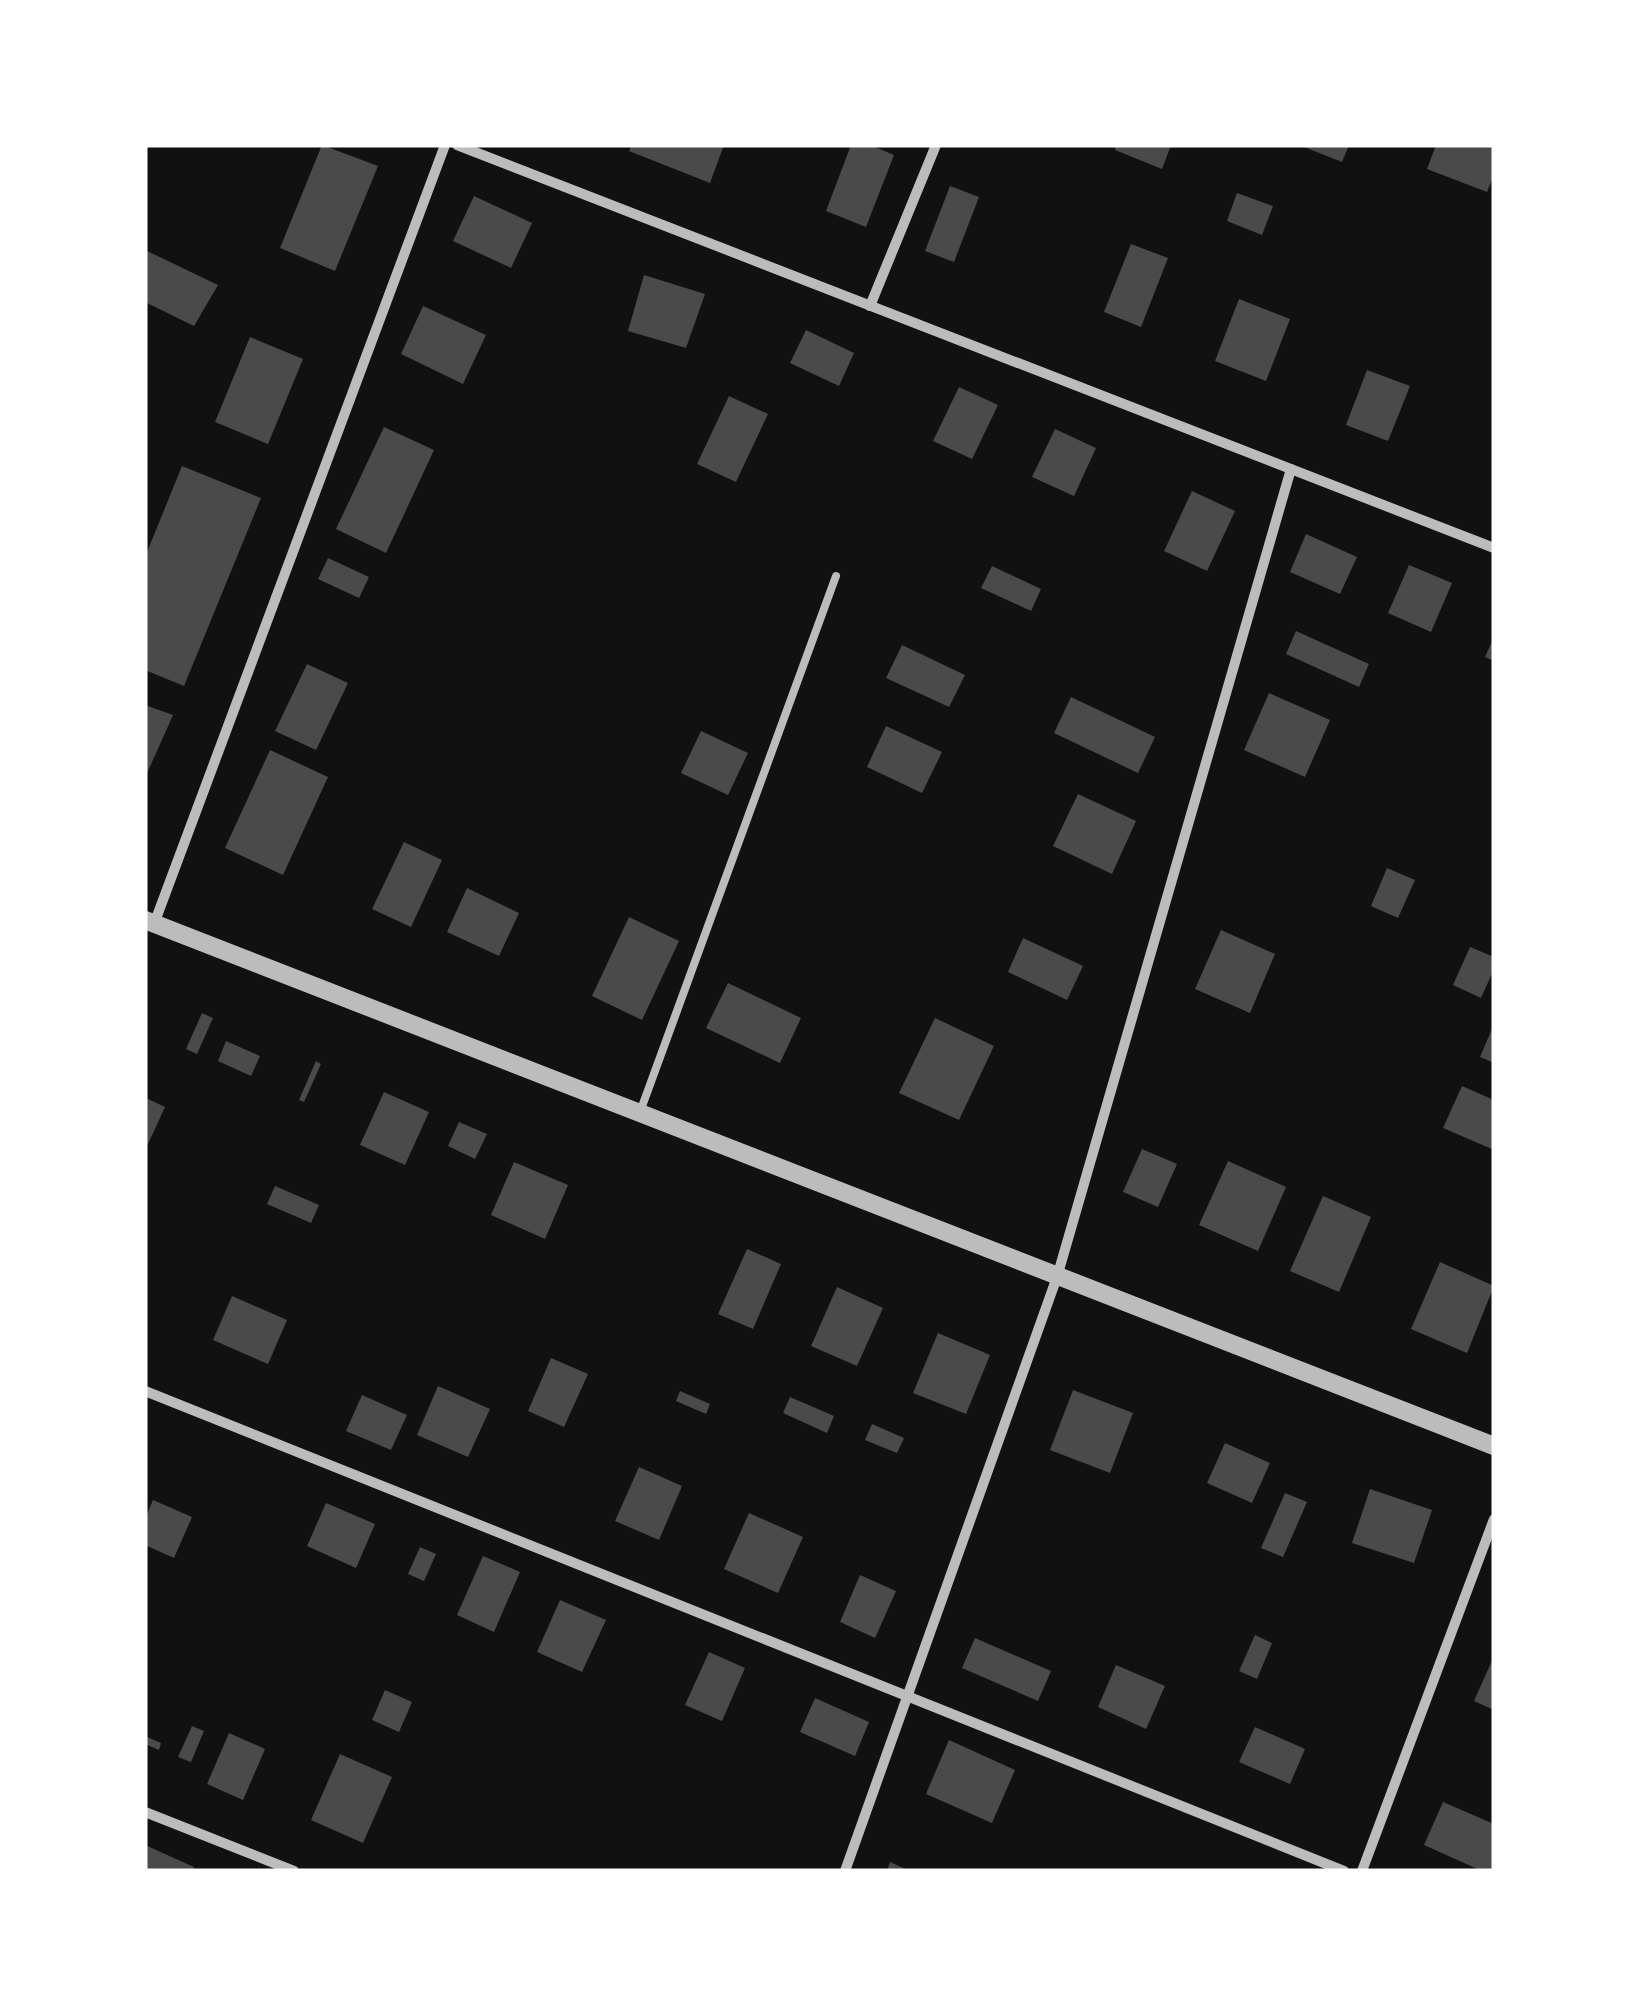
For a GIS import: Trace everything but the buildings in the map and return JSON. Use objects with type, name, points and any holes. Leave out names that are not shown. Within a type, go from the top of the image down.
[{"type":"street","points":[[446,145],[150,922],[1494,1446]]},
{"type":"street","points":[[457,145],[1494,548]]},
{"type":"street","points":[[870,306],[936,145]]},
{"type":"street","points":[[845,1871],[1057,1277],[1292,469]]},
{"type":"street","points":[[145,1391],[1344,1871]]},
{"type":"street","points":[[1362,1871],[1494,1520]]},
{"type":"street","points":[[145,1812],[294,1871]]},
{"type":"lane","points":[[639,1114],[836,576]]}]
